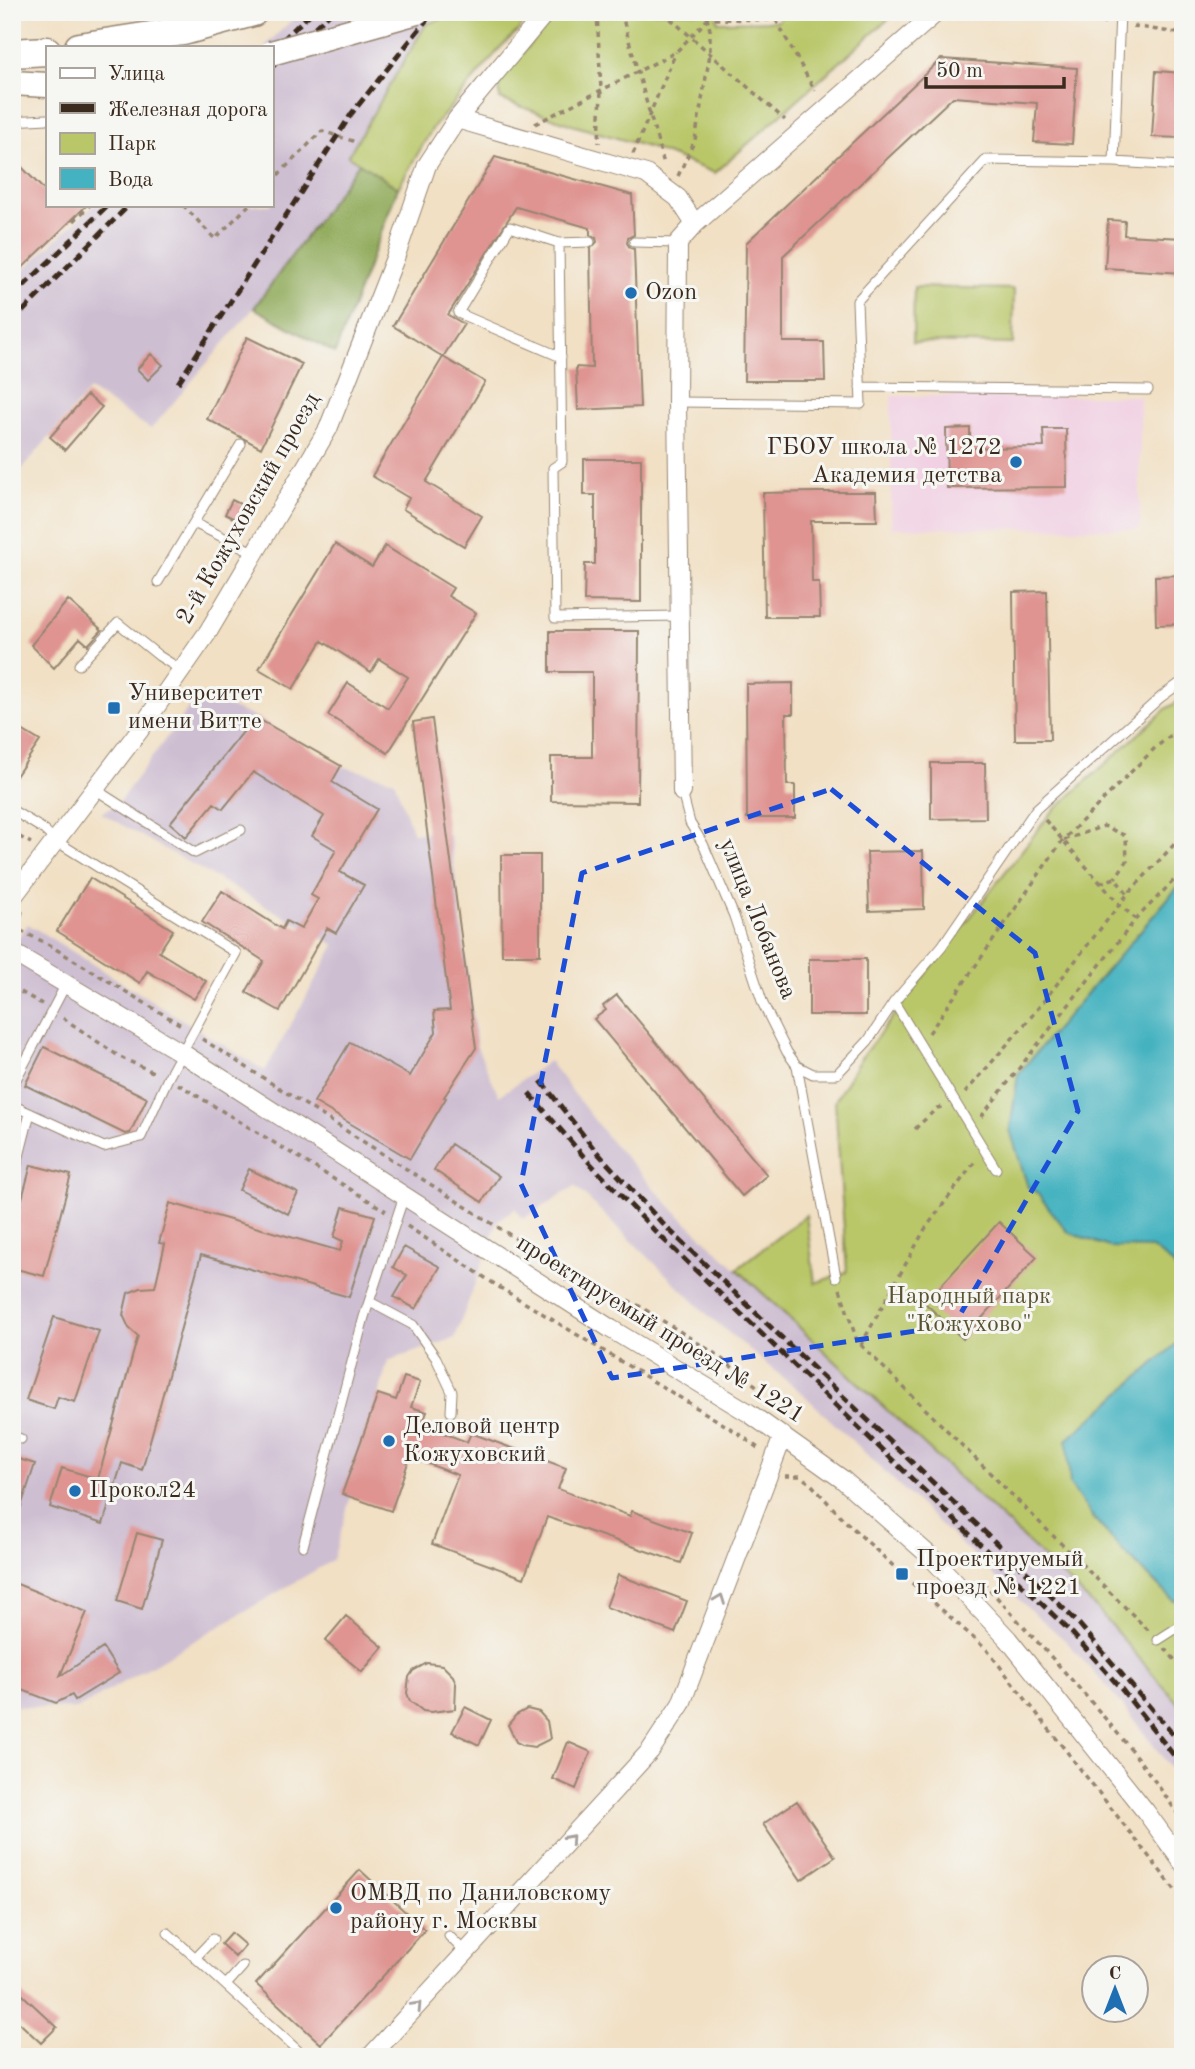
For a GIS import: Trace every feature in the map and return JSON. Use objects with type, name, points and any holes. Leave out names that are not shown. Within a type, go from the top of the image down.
[{"type":"main road","points":[[86,46],[183,31],[253,12]]},
{"type":"main road","points":[[273,52],[417,12]]},
{"type":"main road","points":[[12,53],[46,51]]},
{"type":"main road","points":[[12,83],[46,85]]},
{"type":"street","points":[[678,243],[695,224],[937,12]]},
{"type":"street","name":"2-й Кожуховский проезд","points":[[20,900],[56,841],[183,671],[255,553],[328,429],[395,258],[427,165],[457,119],[544,13]]},
{"type":"street","points":[[457,119],[646,174],[678,198],[695,224]]},
{"type":"street","name":"улица Лобанова","points":[[678,243],[677,402],[682,792]]},
{"type":"street","name":"проектируемый проезд № 1221","points":[[12,952],[182,1053],[783,1436],[842,1479],[909,1536],[967,1594],[1060,1702],[1183,1863]]},
{"type":"street","points":[[370,2057],[650,1751],[681,1704],[783,1436]]},
{"type":"lane","points":[[1114,162],[1120,12]]},
{"type":"lane","points":[[12,121],[46,119]]},
{"type":"lane","points":[[677,402],[861,404],[857,301],[986,160],[1183,166]]},
{"type":"lane","points":[[561,357],[458,313],[510,227],[559,243],[590,242]]},
{"type":"lane","points":[[634,242],[678,243]]},
{"type":"lane","points":[[559,243],[562,462],[553,468],[555,618],[679,616]]},
{"type":"lane","points":[[860,387],[1148,390]]},
{"type":"lane","points":[[158,582],[241,444]]},
{"type":"lane","points":[[194,523],[255,553]]},
{"type":"lane","points":[[79,665],[118,623],[159,656],[183,671]]},
{"type":"lane","points":[[797,1066],[813,1074],[837,1074],[868,1041],[894,1002],[942,946],[1036,809],[1161,697],[1183,681]]},
{"type":"lane","points":[[97,788],[195,853],[241,830]]},
{"type":"lane","name":"улица Лобанова","points":[[682,792],[690,823],[703,844],[734,916],[763,1004],[797,1066],[836,1277]]},
{"type":"lane","points":[[12,810],[56,841],[236,953],[168,1078],[141,1137],[104,1147],[12,1105]]},
{"type":"lane","points":[[12,1087],[66,984]]},
{"type":"lane","points":[[894,1002],[996,1169]]},
{"type":"lane","points":[[12,1184],[30,1113]]},
{"type":"lane","points":[[303,1546],[370,1302],[404,1196]]},
{"type":"lane","points":[[370,1302],[413,1325],[436,1358],[452,1392],[451,1412]]},
{"type":"lane","points":[[1158,1640],[1183,1624]]},
{"type":"lane","points":[[168,1933],[305,2057]]},
{"type":"lane","points":[[449,1936],[466,1953]]},
{"type":"lane","points":[[195,1958],[213,1939]]},
{"type":"lane","points":[[226,1986],[243,1966]]},
{"type":"path","points":[[597,12],[601,90],[599,148]]},
{"type":"path","points":[[621,12],[665,169]]},
{"type":"path","points":[[663,12],[785,120]]},
{"type":"path","points":[[678,177],[695,140],[710,54],[710,30],[706,12]]},
{"type":"path","points":[[779,12],[776,20],[815,91]]},
{"type":"path","points":[[990,12],[1119,24],[1183,34]]},
{"type":"path","points":[[526,128],[676,52],[706,21],[776,20]]},
{"type":"path","points":[[632,156],[676,52]]},
{"type":"path","points":[[273,180],[322,131],[356,142]]},
{"type":"path","points":[[74,221],[89,206]]},
{"type":"path","points":[[184,206],[215,239],[247,206]]},
{"type":"path","points":[[920,1046],[1062,841],[1156,747],[1183,726]]},
{"type":"path","points":[[1048,824],[1119,904],[1136,919]]},
{"type":"path","points":[[1062,841],[1104,826],[1126,836],[1126,862],[1115,878],[1100,883]]},
{"type":"path","points":[[12,840],[16,835],[33,844]]},
{"type":"path","points":[[962,1096],[1031,1017],[1119,904],[1183,835]]},
{"type":"path","points":[[971,1130],[1136,919],[1183,872]]},
{"type":"path","points":[[1115,878],[1127,895]]},
{"type":"path","points":[[20,900],[21,931],[44,942],[192,1032],[573,1275],[636,1304],[714,1353],[763,1391]]},
{"type":"path","points":[[12,987],[52,1010],[120,1057],[168,1078],[365,1196],[499,1287],[737,1433],[758,1448],[759,1457]]},
{"type":"path","points":[[915,1129],[937,1108],[955,1104]]},
{"type":"path","points":[[861,1345],[925,1229],[970,1171],[983,1148]]},
{"type":"path","points":[[836,1277],[857,1341],[1158,1640],[1183,1670]]},
{"type":"path","points":[[780,1478],[800,1476],[810,1483],[873,1547],[987,1650],[1183,1900]]},
{"type":"path","points":[[983,1582],[1079,1688],[1165,1795],[1183,1822]]},
{"type":"highlighted area","points":[[831,789],[1035,953],[1078,1111],[954,1325],[612,1378],[521,1184],[582,873]]},
{"type":"shaded area","points":[[300,12],[440,12],[426,24],[348,155],[359,163],[254,308],[151,429],[89,390],[12,481],[12,280],[93,206],[273,206],[273,46],[265,46]]},
{"type":"shaded area","name":"ГБОУ школа № 1272 Академия детства","points":[[891,396],[1140,396],[1140,529],[891,528]]},
{"type":"shaded area","points":[[198,695],[255,717],[341,766],[394,780],[413,833],[450,834],[477,1047],[499,1096],[549,1061],[608,1138],[674,1210],[1096,1608],[1183,1709],[1183,1784],[1120,1702],[1066,1641],[803,1394],[711,1318],[575,1186],[523,1219],[515,1208],[498,1220],[455,1338],[388,1361],[333,1560],[77,1709],[12,1706],[12,946],[28,924],[265,1071],[335,945],[101,813],[118,803]]},
{"type":"green space","points":[[463,12],[526,12],[526,18],[519,30],[501,47],[432,129],[398,188],[348,156],[426,24]]},
{"type":"green space","points":[[558,12],[716,12],[718,22],[778,21],[783,12],[887,12],[891,17],[715,173],[648,147],[572,125],[500,99],[499,80]]},
{"type":"green space","points":[[359,163],[398,188],[335,353],[254,308]]},
{"type":"green space","points":[[914,287],[1014,289],[1013,344],[913,342]]},
{"type":"green space","name":"Народный парк \"Кожухово\"","points":[[1183,698],[1183,881],[1018,1074],[1010,1130],[1028,1187],[1037,1193],[1068,1232],[1109,1247],[1151,1247],[1171,1262],[1183,1279],[1183,1338],[1067,1441],[1091,1515],[1173,1601],[1183,1600],[1183,1709],[1096,1608],[737,1269],[806,1215],[815,1283],[847,1272],[835,1101],[860,1059],[1051,813],[1166,709]]},
{"type":"water","points":[[1183,881],[1183,1279],[1171,1262],[1152,1248],[1109,1247],[1068,1232],[1037,1193],[1028,1187],[1010,1130],[1018,1074]]},
{"type":"water","points":[[1183,1338],[1183,1600],[1174,1601],[1122,1550],[1091,1515],[1070,1485],[1067,1440]]},
{"type":"building","points":[[941,59],[1077,68],[1072,144],[1034,142],[1037,103],[953,97],[783,256],[783,342],[824,342],[825,381],[744,381],[746,243]]},
{"type":"building","points":[[1156,71],[1183,73],[1183,138],[1152,137]]},
{"type":"building","points":[[12,157],[46,192],[46,206],[86,206],[12,278]]},
{"type":"building","points":[[495,157],[632,195],[634,235],[628,238],[627,243],[634,249],[640,407],[578,410],[576,367],[592,368],[590,249],[597,242],[596,238],[590,235],[590,228],[516,207],[448,315],[464,324],[443,357],[393,326]]},
{"type":"building","points":[[1108,220],[1125,221],[1124,235],[1183,238],[1183,273],[1105,268]]},
{"type":"building","points":[[247,337],[302,364],[261,448],[207,419]]},
{"type":"building","points":[[151,354],[163,365],[148,380],[137,369]]},
{"type":"building","points":[[443,357],[485,382],[426,482],[482,516],[464,546],[403,509],[409,498],[372,476]]},
{"type":"building","points":[[87,395],[102,407],[65,450],[50,437]]},
{"type":"building","points":[[970,428],[970,448],[1044,447],[1043,429],[1066,429],[1067,487],[947,488],[946,429]]},
{"type":"building","points":[[584,459],[641,459],[641,602],[584,601],[585,564],[595,564],[595,495],[584,495]]},
{"type":"building","points":[[876,492],[877,521],[811,521],[812,582],[819,582],[820,617],[765,617],[763,493]]},
{"type":"building","points":[[232,500],[246,507],[239,521],[225,514]]},
{"type":"building","points":[[335,544],[372,567],[385,546],[453,588],[448,596],[476,613],[388,753],[328,715],[348,683],[388,708],[408,677],[379,659],[371,672],[322,641],[293,689],[259,669]]},
{"type":"building","points":[[1183,575],[1183,624],[1156,625],[1155,576]]},
{"type":"building","points":[[1047,591],[1050,740],[1015,740],[1013,592]]},
{"type":"building","points":[[68,600],[102,630],[88,645],[80,638],[54,668],[31,645]]},
{"type":"building","points":[[550,631],[639,631],[638,802],[551,801],[551,757],[592,757],[592,672],[550,672]]},
{"type":"building","points":[[793,683],[793,714],[786,714],[787,785],[795,785],[795,818],[747,818],[746,684]]},
{"type":"building","points":[[255,717],[341,766],[332,782],[377,809],[340,872],[364,885],[336,933],[327,928],[280,1011],[246,992],[264,961],[202,922],[222,891],[282,929],[286,921],[301,929],[318,899],[311,895],[336,850],[312,836],[324,816],[253,772],[223,809],[214,803],[186,837],[170,823]]},
{"type":"building","points":[[432,719],[476,1048],[444,1097],[446,1098],[410,1159],[314,1102],[350,1042],[410,1076],[436,1032],[434,1011],[450,1010],[413,722]]},
{"type":"building","points":[[12,724],[40,741],[12,782]]},
{"type":"building","points":[[931,763],[985,763],[986,818],[931,819]]},
{"type":"building","points":[[923,851],[924,909],[869,911],[867,852]]},
{"type":"building","points":[[501,855],[540,855],[540,955],[502,955]]},
{"type":"building","points":[[90,878],[173,930],[159,952],[206,981],[194,999],[147,971],[140,983],[57,931]]},
{"type":"building","points":[[809,959],[866,959],[866,1015],[809,1015]]},
{"type":"building","points":[[617,995],[767,1175],[742,1196],[594,1019],[606,1010],[603,1006]]},
{"type":"building","points":[[44,1047],[147,1098],[130,1133],[125,1134],[25,1085]]},
{"type":"building","points":[[451,1144],[499,1176],[482,1202],[434,1170]]},
{"type":"building","points":[[31,1165],[71,1175],[44,1276],[12,1268],[12,1236]]},
{"type":"building","points":[[249,1169],[298,1193],[288,1214],[239,1190]]},
{"type":"building","points":[[170,1203],[340,1251],[343,1241],[334,1237],[343,1207],[375,1216],[349,1297],[201,1255],[142,1470],[122,1463],[103,1524],[50,1507],[62,1468],[98,1479],[138,1336],[129,1328],[123,1315],[128,1293],[155,1287],[165,1244],[159,1243]]},
{"type":"building","points":[[999,1222],[1037,1257],[963,1339],[925,1303]]},
{"type":"building","points":[[404,1247],[440,1267],[416,1309],[394,1297],[407,1275],[393,1267]]},
{"type":"building","points":[[54,1317],[99,1331],[75,1402],[58,1397],[54,1409],[26,1400]]},
{"type":"building","points":[[404,1377],[420,1382],[411,1407],[427,1412],[422,1425],[467,1442],[471,1433],[566,1468],[558,1489],[630,1516],[632,1511],[692,1533],[681,1563],[547,1517],[524,1578],[432,1544],[458,1475],[410,1457],[391,1511],[342,1494],[378,1394],[396,1400]]},
{"type":"building","points":[[12,1457],[35,1464],[15,1525],[12,1524]]},
{"type":"building","points":[[137,1533],[162,1540],[142,1609],[117,1601]]},
{"type":"building","points":[[618,1575],[687,1601],[675,1633],[606,1607]]},
{"type":"building","points":[[12,1582],[87,1612],[60,1676],[103,1648],[119,1673],[75,1700],[72,1695],[56,1703],[12,1686]]},
{"type":"building","points":[[346,1616],[383,1647],[362,1672],[325,1641]]},
{"type":"building","points":[[427,1663],[442,1665],[453,1676],[456,1684],[455,1709],[423,1711],[410,1701],[407,1693],[409,1677],[413,1671]]},
{"type":"building","points":[[465,1707],[491,1720],[479,1745],[452,1732]]},
{"type":"building","points":[[527,1709],[539,1712],[547,1721],[550,1739],[534,1747],[516,1742],[508,1725],[516,1715]]},
{"type":"building","points":[[568,1742],[591,1752],[576,1789],[553,1779]]},
{"type":"building","points":[[797,1801],[835,1857],[801,1880],[763,1824]]},
{"type":"building","points":[[360,1870],[425,1930],[321,2044],[256,1984]]},
{"type":"building","points":[[231,1933],[245,1945],[235,1957],[221,1944]]},
{"type":"building","points":[[12,1985],[57,2027],[41,2043],[12,2016]]},
{"type":"railway","points":[[273,49],[312,12]]},
{"type":"railway","points":[[273,66],[331,12]]},
{"type":"railway","points":[[178,383],[352,113],[433,12]]},
{"type":"railway","points":[[12,297],[107,206]]},
{"type":"railway","points":[[12,322],[128,206]]},
{"type":"railway","points":[[541,1081],[595,1150],[663,1224],[1079,1624],[1183,1746]]},
{"type":"railway","points":[[529,1093],[585,1158],[655,1231],[1072,1633],[1123,1691],[1183,1767]]},
{"type":"place","name":"Ozon","points":[[631,293]]},
{"type":"place","name":"ГБОУ школа № 1272 Академия детства","points":[[1016,462]]},
{"type":"place","name":"Университет имени Витте","points":[[114,708]]},
{"type":"place","name":"Деловой центр Кожуховский","points":[[389,1441]]},
{"type":"place","name":"Прокол24","points":[[75,1491]]},
{"type":"place","name":"Проектируемый проезд № 1221","points":[[902,1574]]},
{"type":"place","name":"ОМВД по Даниловскому району г. Москвы","points":[[336,1908]]}]
